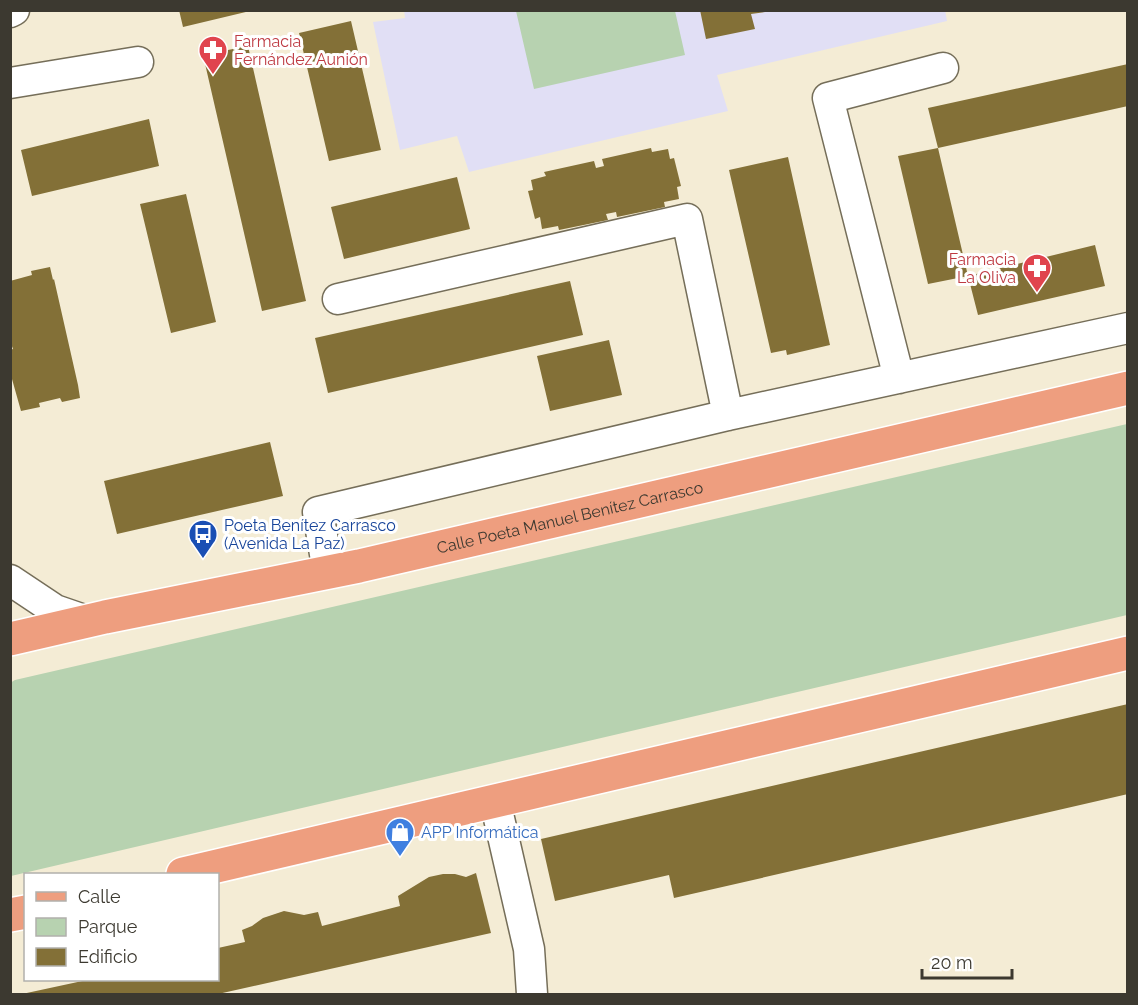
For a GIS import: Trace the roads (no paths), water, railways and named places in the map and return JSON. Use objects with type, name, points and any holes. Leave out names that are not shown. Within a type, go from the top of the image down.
[{"type":"main road","name":"Calle Poeta Manuel Benítez Carrasco","points":[[10,639],[328,572],[1128,388]]},
{"type":"main road","points":[[187,873],[1128,653]]},
{"type":"street","points":[[10,82],[138,62]]},
{"type":"street","points":[[900,378],[828,98],[943,68]]},
{"type":"street","points":[[339,299],[687,219],[728,415]]},
{"type":"street","points":[[328,572],[318,512],[728,415],[1128,328]]},
{"type":"street","points":[[10,580],[56,610],[87,621]]},
{"type":"street","points":[[495,801],[529,949],[532,994]]},
{"type":"place","name":"Farmacia Fernández Aunión","points":[[213,76]]},
{"type":"place","name":"Farmacia La Oliva","points":[[1037,294]]},
{"type":"place","name":"Poeta Benítez Carrasco (Avenida La Paz)","points":[[203,560]]},
{"type":"place","name":"APP Informática","points":[[400,858]]}]
